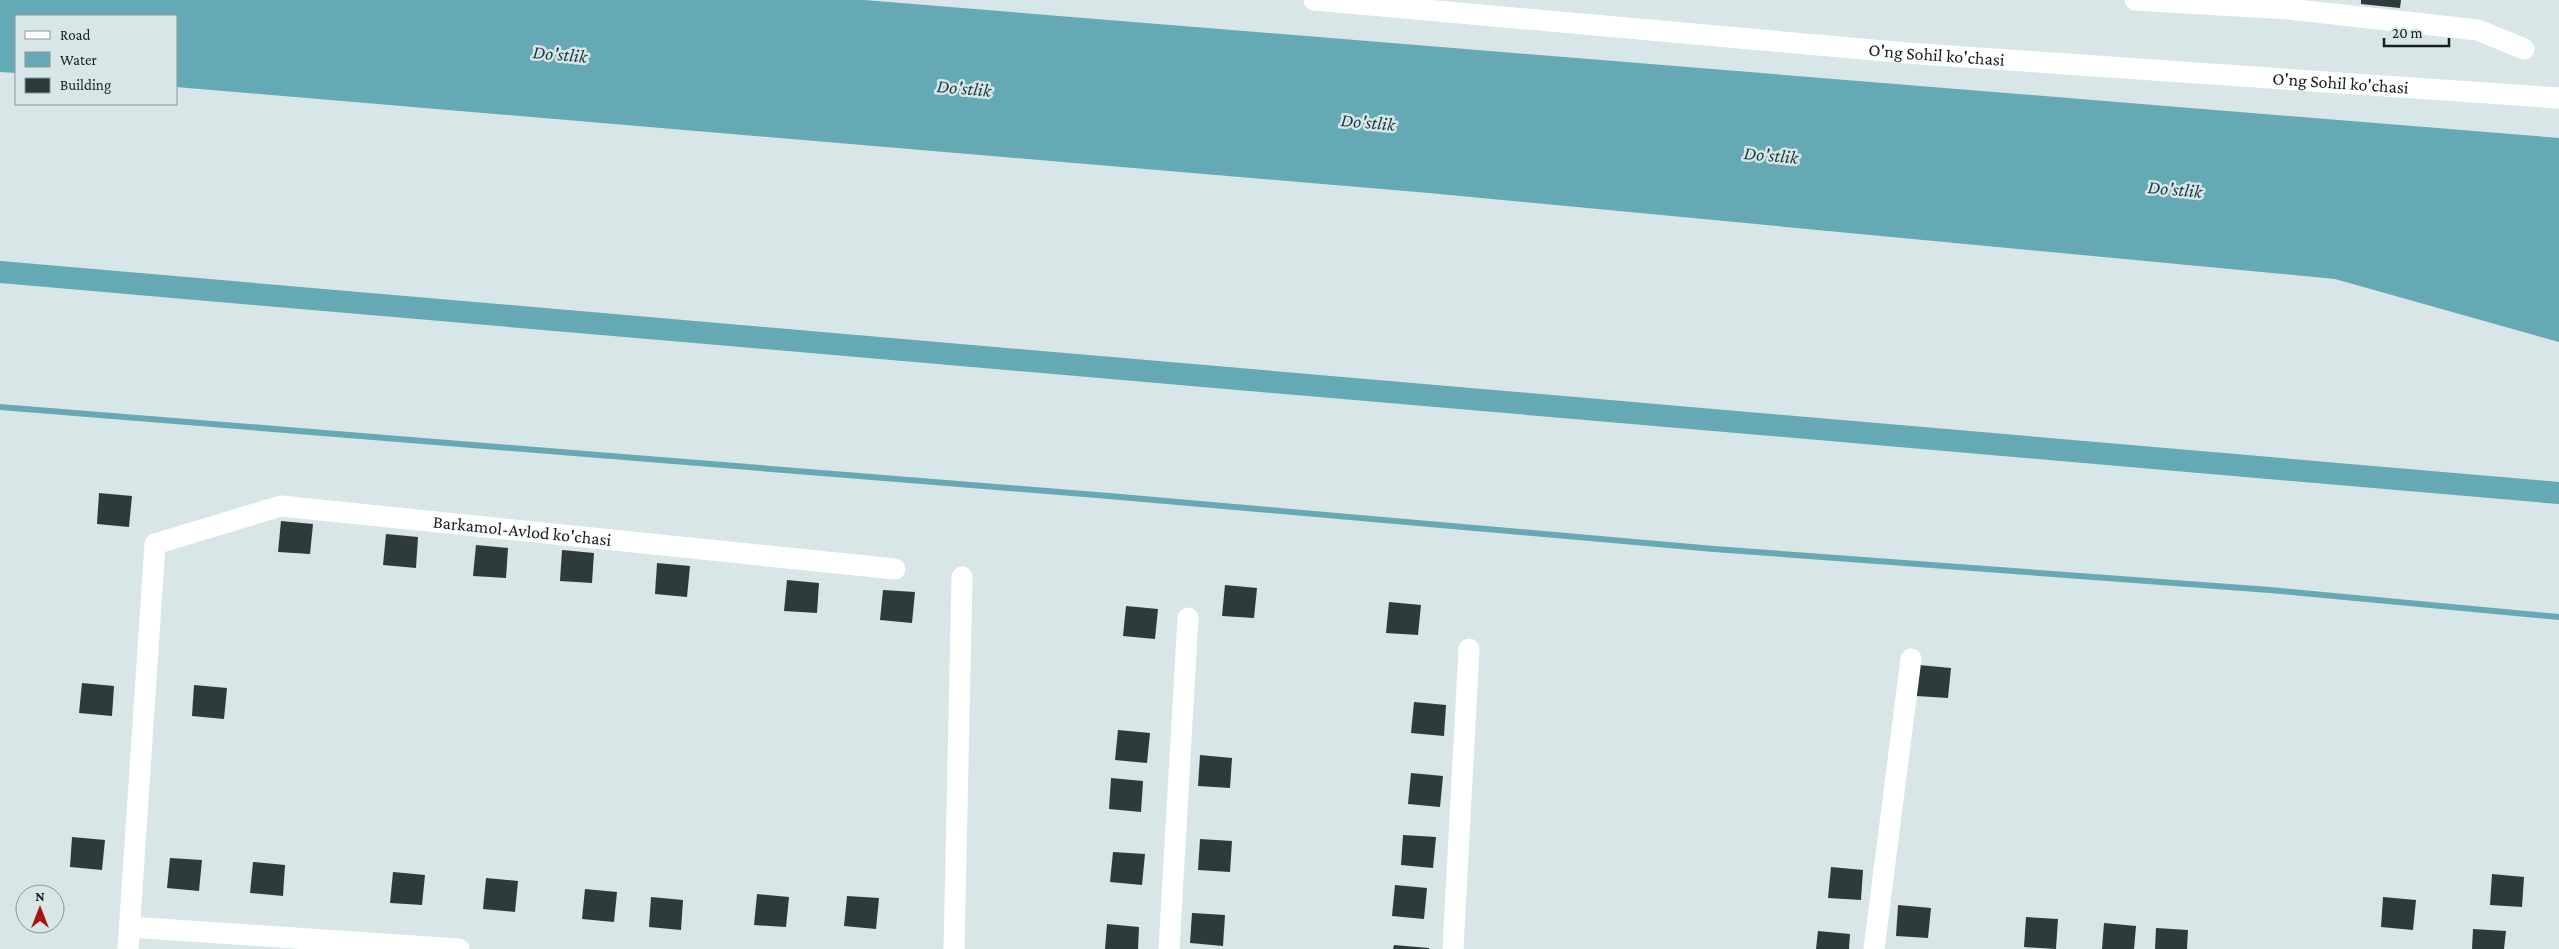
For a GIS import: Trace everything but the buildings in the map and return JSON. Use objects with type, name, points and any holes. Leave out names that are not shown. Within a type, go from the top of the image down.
[{"type":"street","name":"O'ng Sohil ko'chasi","points":[[1314,0],[1470,7],[1908,53],[2559,98]]},
{"type":"street","points":[[2135,0],[2288,10],[2478,30],[2524,49]]},
{"type":"street","name":"Barkamol-Avlod ko'chasi","points":[[130,928],[155,544],[281,506],[894,569]]},
{"type":"street","points":[[954,949],[962,577]]},
{"type":"street","points":[[1168,949],[1188,618]]},
{"type":"street","points":[[1453,949],[1469,649]]},
{"type":"street","points":[[1874,949],[1910,659]]},
{"type":"street","points":[[128,949],[130,928],[459,949]]},
{"type":"water","name":"Do'stlik","points":[[0,0],[864,0],[2559,138],[2559,342],[2335,279],[1429,193],[178,87],[178,15],[15,15],[15,73],[0,72]]},
{"type":"waterway","points":[[0,272],[2559,493]]},
{"type":"waterway","points":[[0,407],[1109,496],[1714,549],[2270,590],[2559,617]]}]
